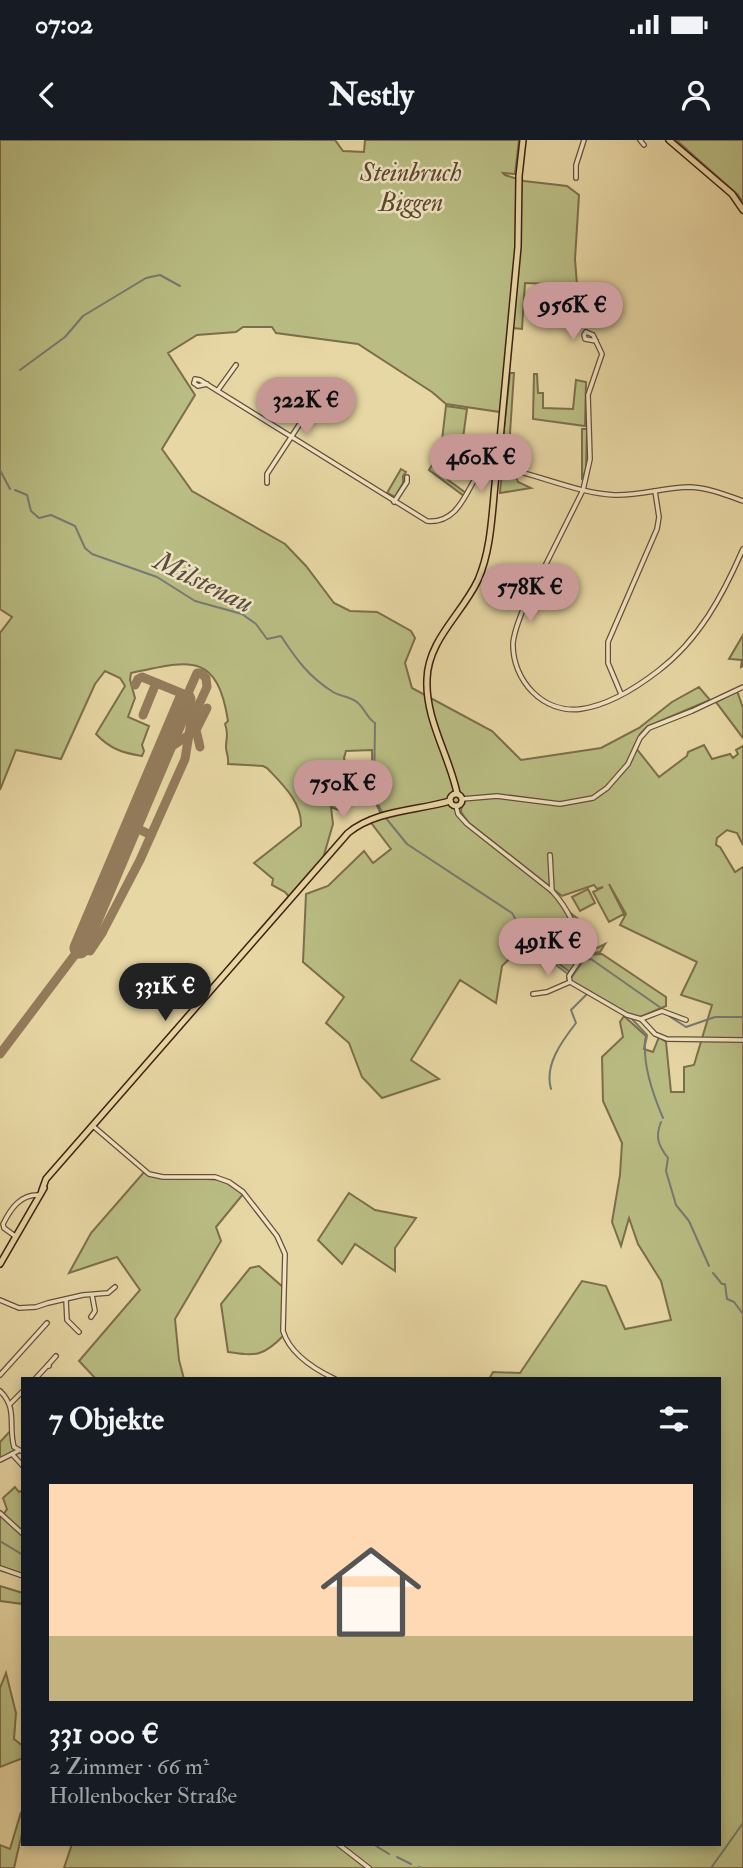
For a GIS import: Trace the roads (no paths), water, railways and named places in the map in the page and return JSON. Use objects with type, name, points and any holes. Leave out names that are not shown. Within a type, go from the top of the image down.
[{"type":"main road","points":[[496,475],[501,473],[503,468],[498,461],[518,247],[519,176],[523,140]]},
{"type":"main road","points":[[669,140],[732,194],[743,209]]},
{"type":"main road","points":[[496,475],[491,472],[489,466],[498,461]]},
{"type":"main road","points":[[0,1264],[57,1168],[353,829],[369,820],[384,816],[450,801],[457,806],[461,803],[462,799],[457,793],[430,708],[426,677],[439,640],[471,594],[486,557],[496,475]]},
{"type":"main road","points":[[450,801],[451,795],[457,793]]},
{"type":"street","points":[[576,178],[576,164],[584,140]]},
{"type":"street","points":[[640,140],[644,145]]},
{"type":"street","points":[[596,341],[602,354],[588,394],[590,459],[583,490],[515,631],[513,645],[519,676],[537,696],[561,708],[590,707],[621,694],[660,670],[697,632],[716,606],[743,549]]},
{"type":"street","points":[[218,390],[236,365]]},
{"type":"street","points":[[207,384],[427,521],[440,520],[463,501],[482,468],[489,466]]},
{"type":"street","points":[[267,483],[267,474],[322,390],[332,384]]},
{"type":"street","points":[[503,468],[534,474],[583,490],[614,495],[698,488],[743,500]]},
{"type":"street","points":[[394,502],[407,477]]},
{"type":"street","points":[[621,694],[608,663],[608,642],[657,528],[659,517],[655,491]]},
{"type":"street","points":[[462,799],[497,796],[560,804],[593,798],[607,788],[628,764],[640,738],[649,728],[743,687]]},
{"type":"street","points":[[457,806],[458,814],[467,824],[552,891],[575,925],[583,957],[570,979],[547,992],[533,994]]},
{"type":"street","points":[[550,855],[552,891]]},
{"type":"street","points":[[570,979],[625,1014],[641,1019],[655,1034],[667,1039],[743,1040]]},
{"type":"street","points":[[641,1019],[662,1011],[686,1020]]},
{"type":"street","points":[[93,1126],[149,1174],[159,1177],[215,1177],[229,1182],[243,1192],[277,1236],[285,1254],[285,1338],[306,1362],[332,1377]]},
{"type":"street","points":[[16,1236],[4,1228],[3,1224],[8,1215],[18,1202],[27,1196],[41,1193]]},
{"type":"street","points":[[0,1300],[19,1308],[36,1307],[108,1293],[115,1287]]},
{"type":"street","points":[[91,1317],[95,1311],[92,1294]]},
{"type":"street","points":[[66,1300],[67,1320],[79,1332]]},
{"type":"street","points":[[0,1376],[47,1323]]},
{"type":"street","points":[[37,1377],[56,1356]]},
{"type":"street","points":[[0,1391],[10,1404],[13,1442],[20,1451],[0,1460]]},
{"type":"street","points":[[10,1404],[21,1393]]},
{"type":"street","points":[[12,1454],[21,1464]]},
{"type":"street","points":[[0,1513],[21,1532]]},
{"type":"street","points":[[0,1568],[21,1575]]},
{"type":"street","points":[[341,1846],[369,1868]]},
{"type":"waterway","points":[[20,370],[65,337],[83,316],[146,278],[160,275],[180,286]]},
{"type":"waterway","name":"Milstenau","points":[[0,470],[10,489]]},
{"type":"waterway","name":"Milstenau","points":[[15,490],[27,495],[31,511],[39,518],[51,515],[75,526],[85,548],[92,554],[157,577],[195,601],[242,614],[256,624],[267,639],[281,636],[310,674],[333,692],[358,703],[375,723],[374,797],[382,812]]},
{"type":"waterway","name":"Milstenau","points":[[385,817],[407,844],[512,913],[525,936],[548,959],[572,977],[584,960],[591,959],[661,1008]]},
{"type":"waterway","points":[[551,1089],[549,1080],[552,1062],[576,1023],[571,1010],[587,994]]},
{"type":"waterway","name":"Milstenau","points":[[669,1016],[686,1027],[715,1017],[743,1017]]},
{"type":"waterway","points":[[632,1019],[647,1035],[645,1055],[648,1073],[663,1118]]},
{"type":"waterway","points":[[661,1122],[658,1141],[668,1158],[666,1171],[676,1205],[689,1221],[709,1266]]},
{"type":"waterway","points":[[713,1273],[725,1284],[727,1299],[734,1302],[743,1314]]},
{"type":"waterway","points":[[0,1541],[21,1554]]},
{"type":"waterway","points":[[711,1868],[743,1823]]},
{"type":"waterway","points":[[376,1846],[389,1854]]},
{"type":"waterway","points":[[397,1857],[411,1864]]},
{"type":"park label","name":"Steinbruch Biggen","points":[[411,187]]}]
